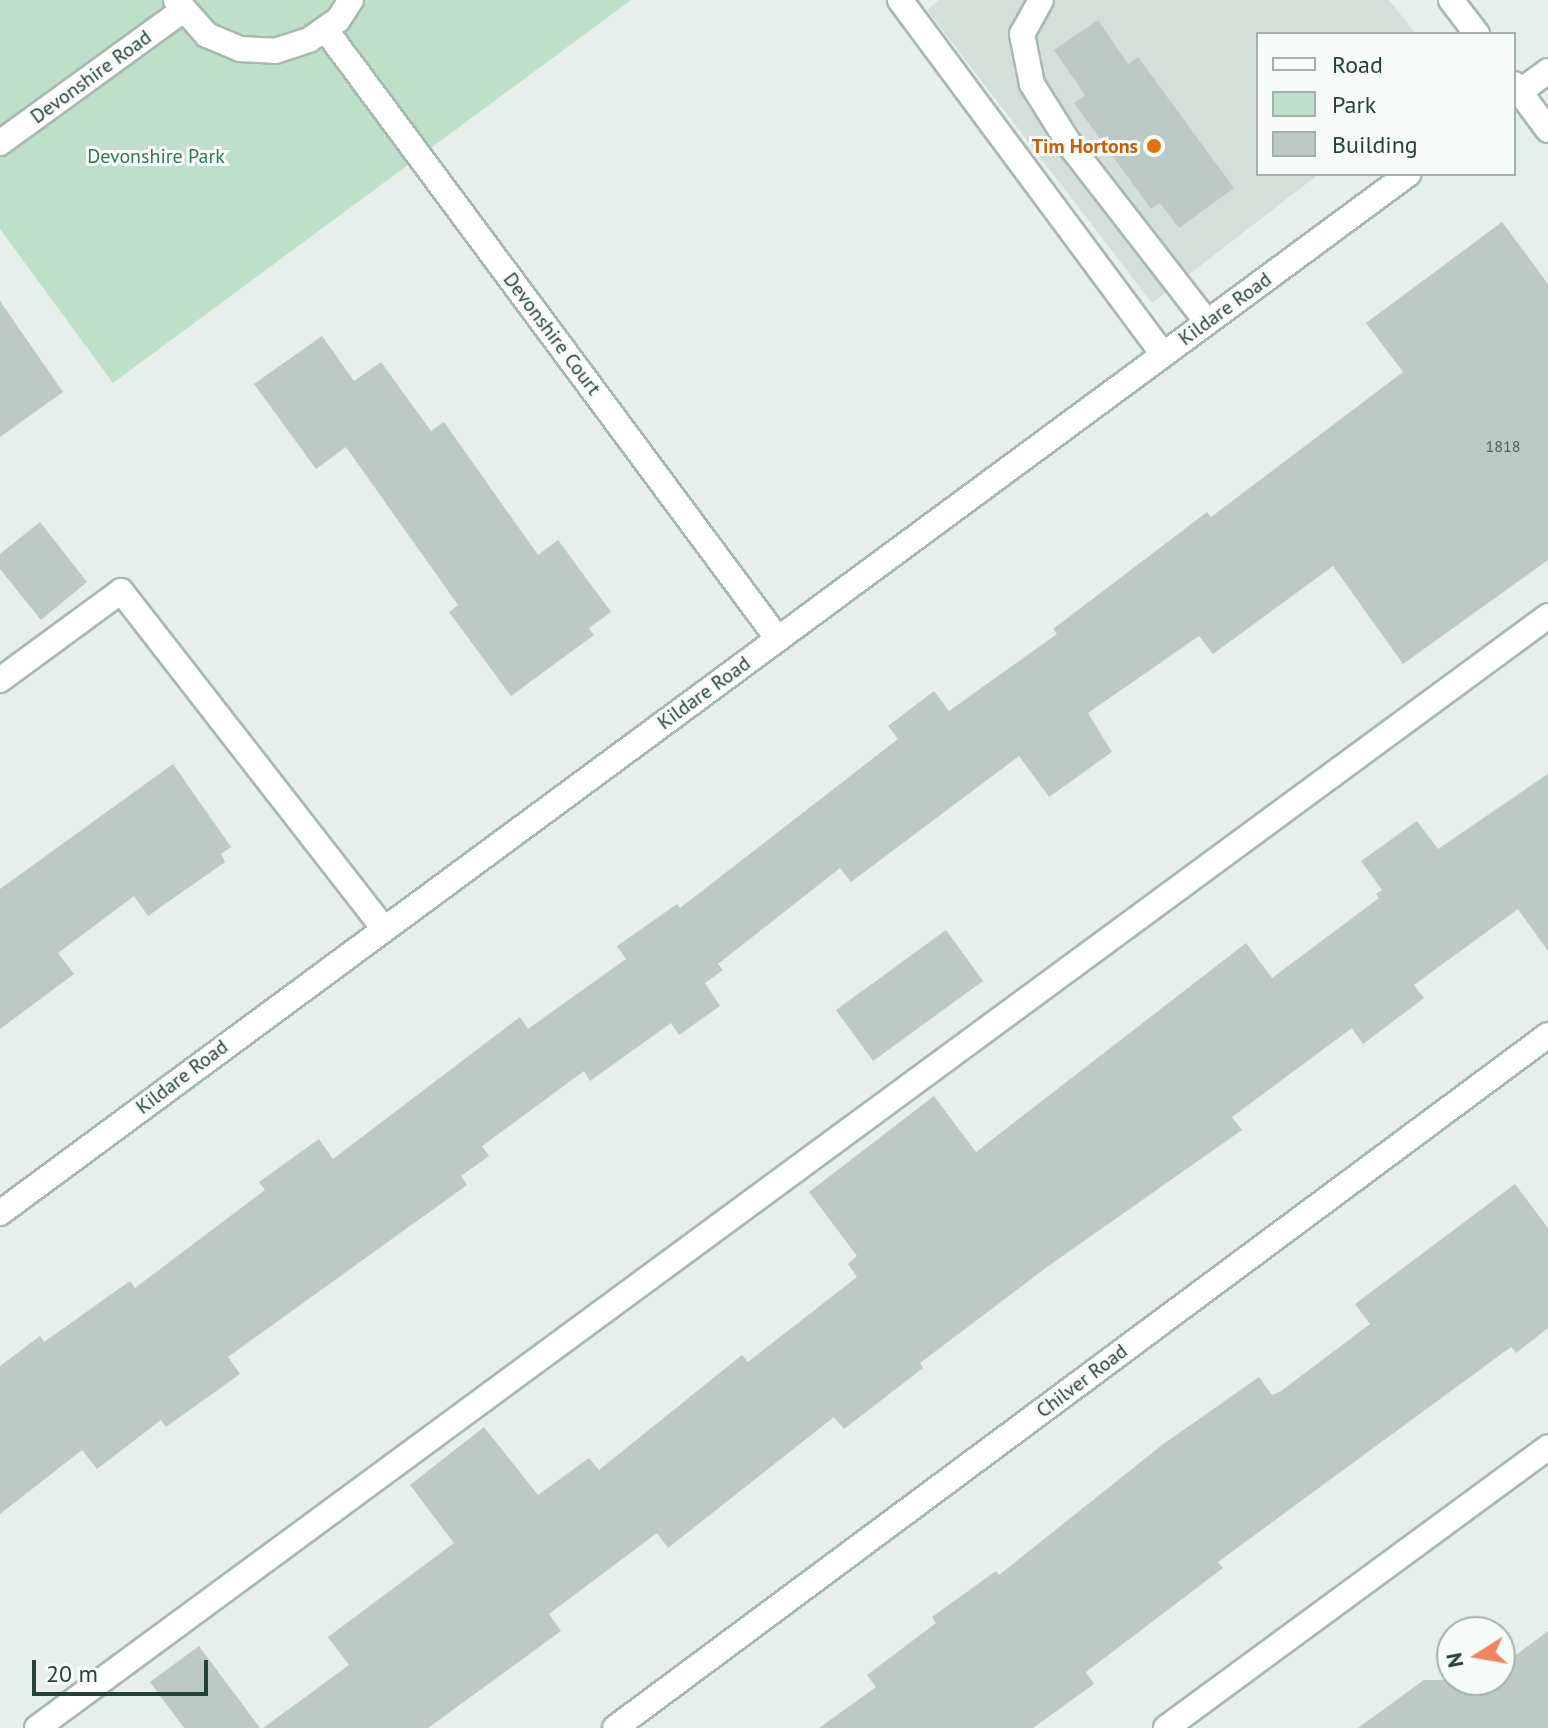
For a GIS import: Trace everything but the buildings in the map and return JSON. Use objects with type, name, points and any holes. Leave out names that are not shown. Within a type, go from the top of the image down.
[{"type":"street","points":[[179,5],[207,35],[240,49],[275,51],[325,29],[351,0]]},
{"type":"street","points":[[900,0],[1163,354]]},
{"type":"street","points":[[1041,0],[1022,34],[1032,84],[1072,148],[1207,322]]},
{"type":"street","points":[[1451,0],[1475,32]]},
{"type":"street","name":"Devonshire Road","points":[[0,143],[179,5]]},
{"type":"street","name":"Devonshire Court","points":[[325,29],[778,639]]},
{"type":"street","points":[[1548,71],[1516,91],[1548,130]]},
{"type":"street","name":"Kildare Road","points":[[0,1213],[1405,176]]},
{"type":"street","points":[[0,680],[121,591],[383,928]]},
{"type":"street","points":[[37,1728],[1548,616]]},
{"type":"street","name":"Chilver Road","points":[[615,1728],[1548,1035]]},
{"type":"street","points":[[1166,1728],[1548,1447]]},
{"type":"shaded area","points":[[939,0],[1389,0],[1414,32],[1256,32],[1256,176],[1316,176],[1152,303],[927,10]]},
{"type":"green space","name":"Devonshire Park","points":[[0,0],[631,0],[113,383],[0,229]]},
{"type":"place","name":"Tim Hortons","points":[[1154,146]]}]
